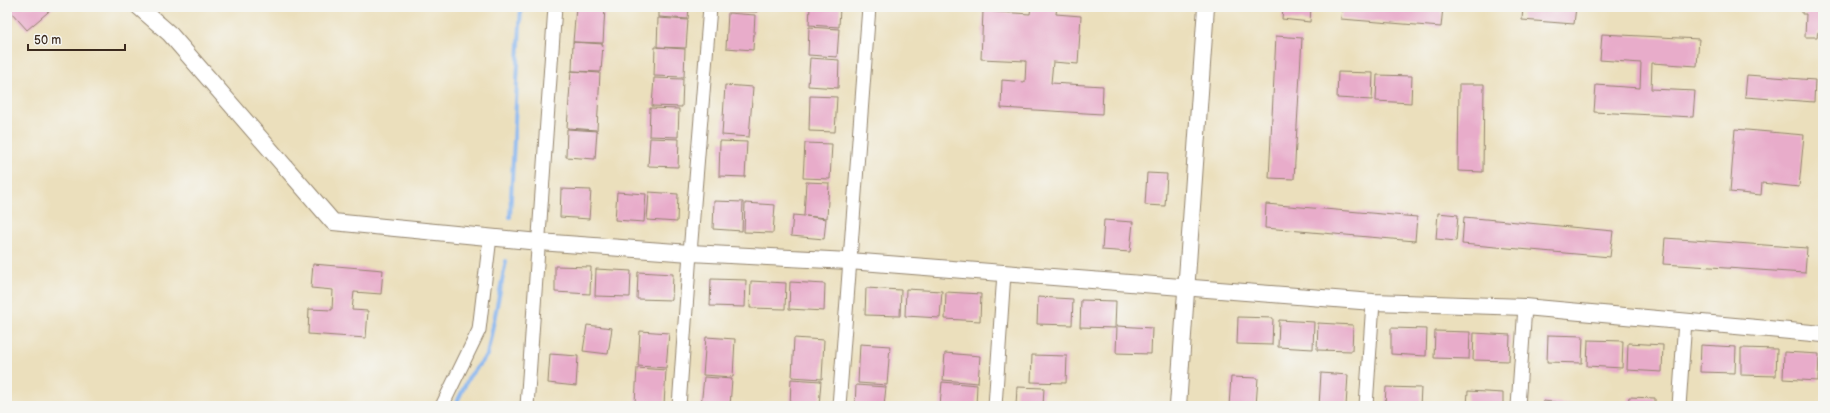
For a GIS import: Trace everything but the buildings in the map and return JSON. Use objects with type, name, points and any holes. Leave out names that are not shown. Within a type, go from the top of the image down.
[{"type":"street","points":[[139,7],[170,34],[333,222],[539,242],[690,253],[849,261],[1373,302],[1525,307],[1823,334]]},
{"type":"street","points":[[527,406],[555,7]]},
{"type":"street","points":[[680,406],[690,253],[710,7]]},
{"type":"street","points":[[839,406],[868,7]]},
{"type":"street","points":[[1178,406],[1206,7]]},
{"type":"street","points":[[442,406],[479,330],[490,237]]},
{"type":"street","points":[[995,406],[1004,273]]},
{"type":"street","points":[[1366,406],[1373,302]]},
{"type":"street","points":[[1518,406],[1525,307]]},
{"type":"street","points":[[1679,406],[1685,321]]},
{"type":"waterway","points":[[510,217],[521,7]]},
{"type":"waterway","points":[[455,406],[469,377],[487,355],[506,261]]}]
